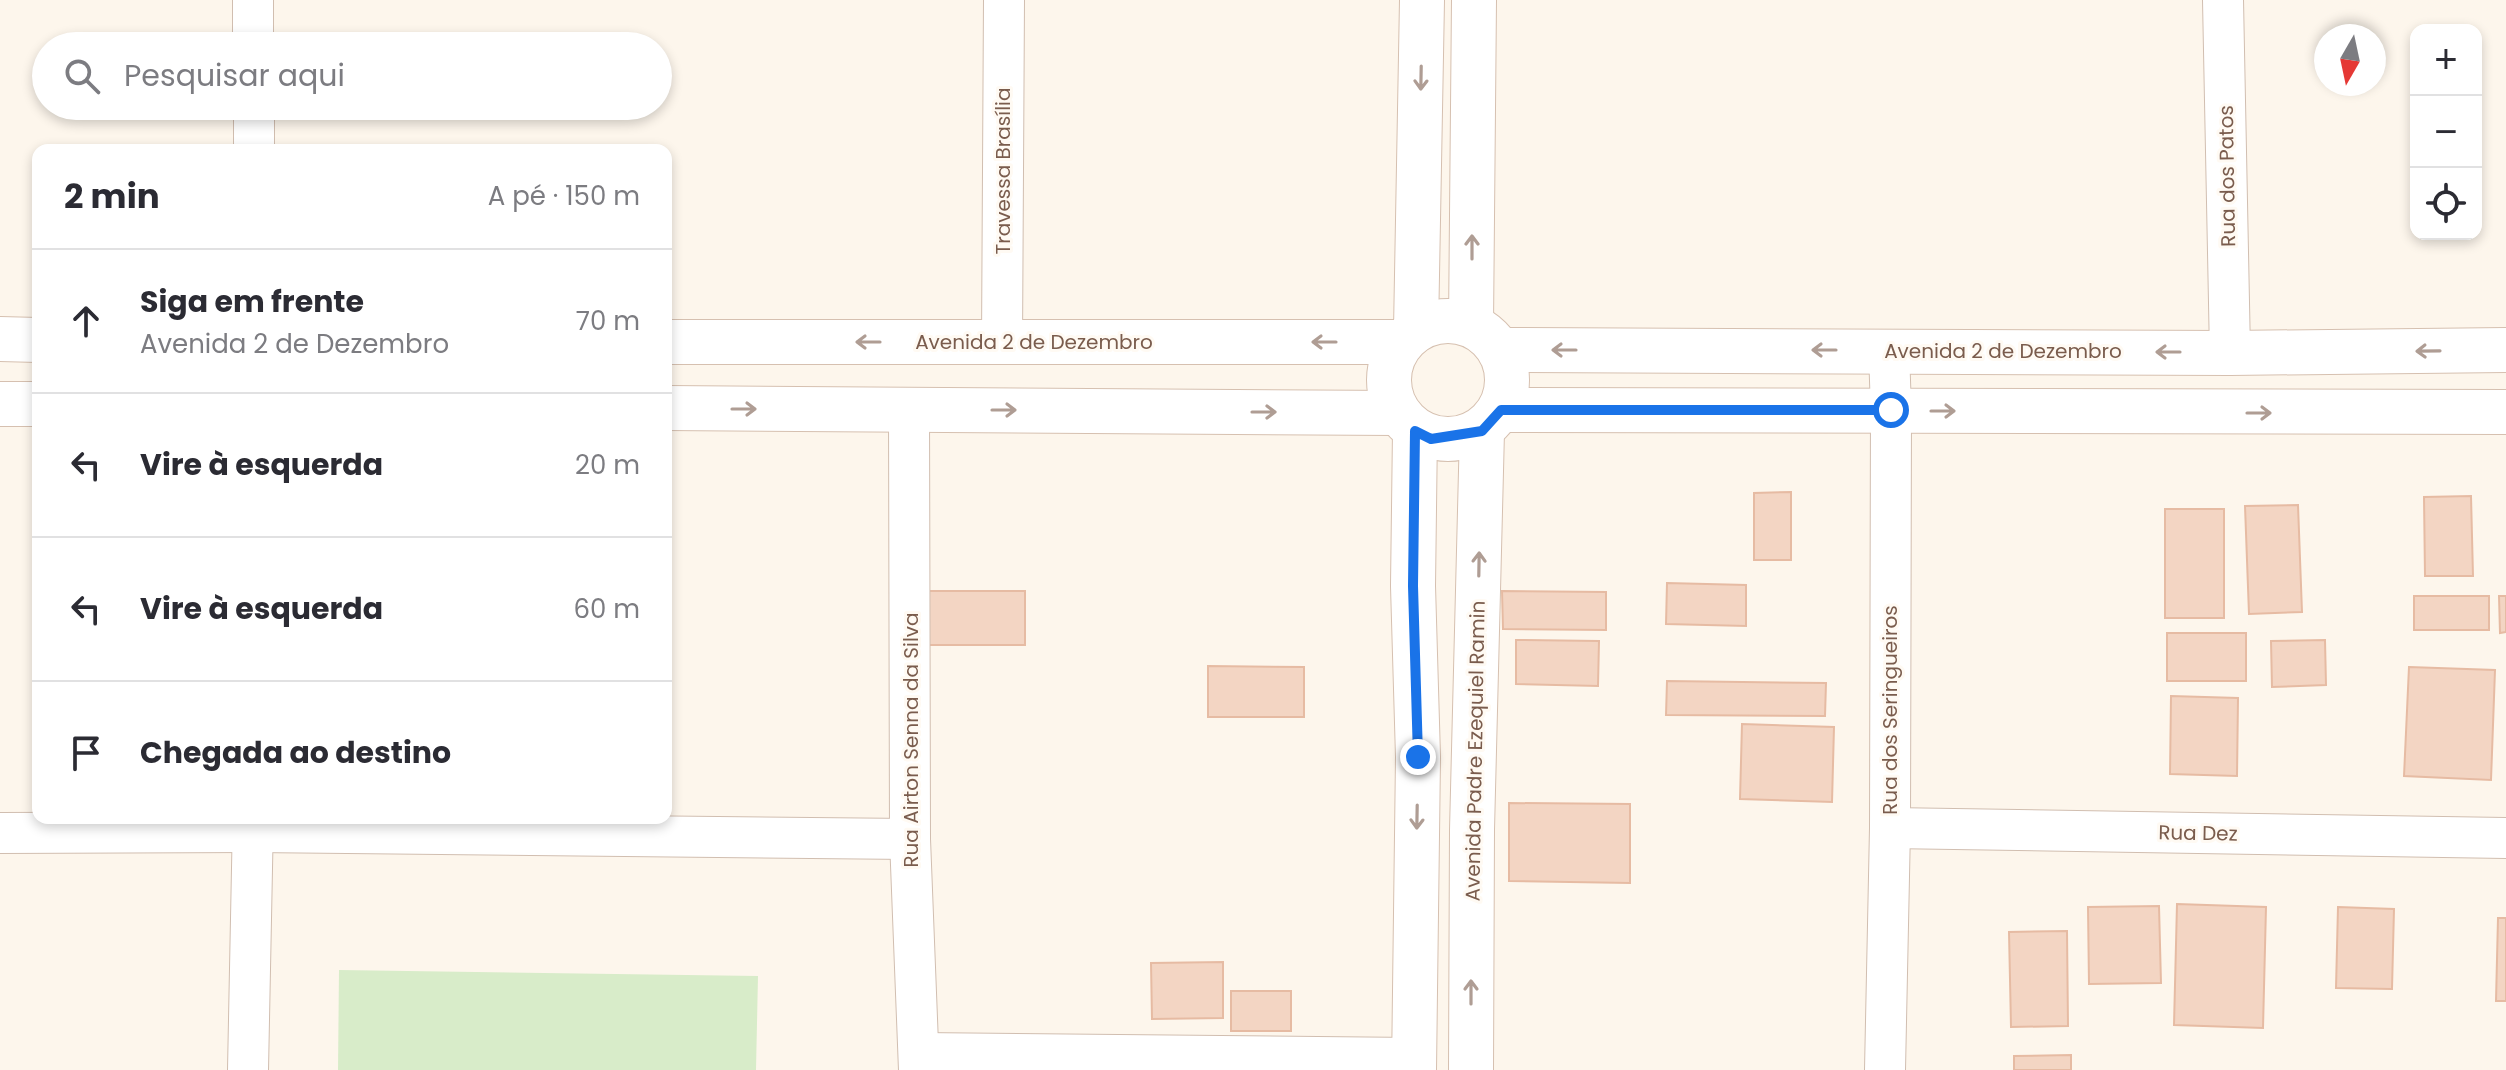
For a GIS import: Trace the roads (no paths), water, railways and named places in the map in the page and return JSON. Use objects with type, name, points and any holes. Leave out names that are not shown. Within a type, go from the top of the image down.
[{"type":"street","points":[[253,0],[253,32]]},
{"type":"street","name":"Travessa Brasília","points":[[1002,342],[1004,0]]},
{"type":"street","points":[[920,1062],[1414,1064],[1418,757],[1413,586],[1406,422],[1388,377],[1409,336],[1422,0]]},
{"type":"street","points":[[1474,0],[1486,337],[1508,390],[1492,421]]},
{"type":"street","name":"Rua dos Patos","points":[[2223,0],[2230,353]]},
{"type":"street","points":[[254,120],[254,144]]},
{"type":"street","points":[[1409,336],[1434,322],[1486,337]]},
{"type":"street","name":"Avenida 2 de Dezembro","points":[[672,342],[1002,342],[1409,336]]},
{"type":"street","name":"Avenida 2 de Dezembro","points":[[1486,337],[1889,351],[2230,353],[2506,350]]},
{"type":"street","points":[[0,339],[32,340]]},
{"type":"street","name":"Rua dos Seringueiros","points":[[1885,1070],[1890,828],[1889,351]]},
{"type":"street","points":[[0,404],[32,404]]},
{"type":"street","points":[[672,408],[909,409],[1406,422],[1431,439],[1492,421],[1891,410],[2506,412]]},
{"type":"street","name":"Rua Airton Senna da Silva","points":[[909,409],[910,839],[920,1062]]},
{"type":"street","name":"Avenida Padre Ezequiel Ramin","points":[[1471,1070],[1472,830],[1492,421]]},
{"type":"street","points":[[248,1070],[253,825]]},
{"type":"street","points":[[0,833],[253,825],[910,839]]},
{"type":"street","name":"Rua Dez","points":[[1890,828],[2506,838]]}]
